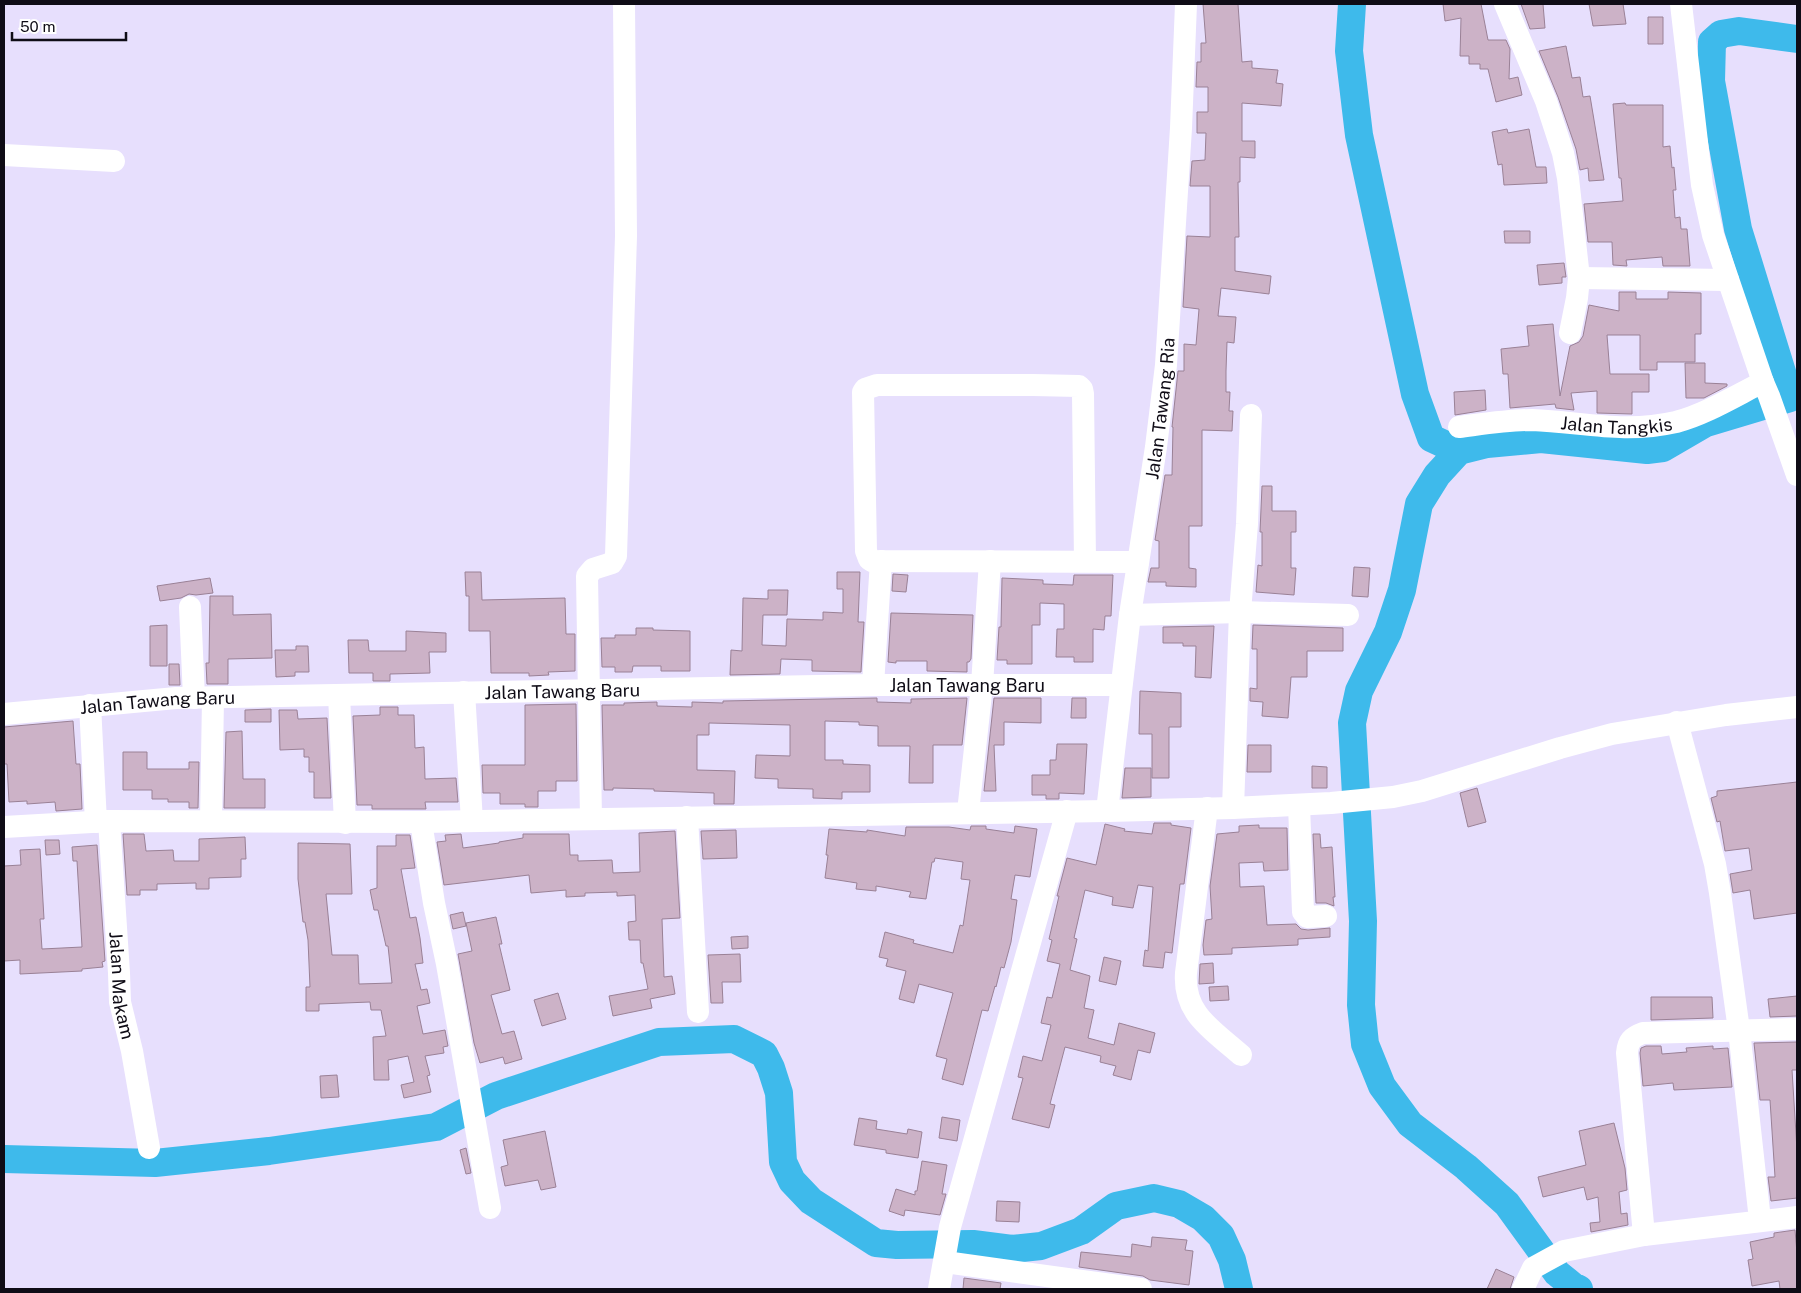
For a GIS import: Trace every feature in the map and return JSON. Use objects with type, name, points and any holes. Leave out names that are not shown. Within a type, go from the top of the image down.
[{"type":"street","points":[[591,819],[587,576],[593,569],[612,563],[616,556],[626,236],[624,4]]},
{"type":"street","name":"Jalan Tawang Ria","points":[[1107,811],[1130,615],[1156,447],[1166,365],[1181,128],[1186,4]]},
{"type":"street","points":[[1506,4],[1546,101],[1563,153],[1568,178],[1579,278],[1578,298],[1570,333]]},
{"type":"street","points":[[1682,4],[1702,185],[1713,235],[1797,475]]},
{"type":"street","points":[[4,155],[114,161]]},
{"type":"street","points":[[1579,278],[1728,280]]},
{"type":"street","points":[[1085,562],[1083,390],[1079,386],[877,385],[864,389],[866,551],[869,559],[872,561],[990,561],[1085,562],[1138,562]]},
{"type":"street","name":"Jalan Tangkis","points":[[1459,427],[1530,420],[1599,427],[1644,427],[1676,422],[1766,389]]},
{"type":"street","points":[[1233,808],[1240,612],[1247,524],[1251,415]]},
{"type":"street","points":[[873,684],[881,561]]},
{"type":"street","points":[[968,812],[982,685],[990,561]]},
{"type":"street","points":[[190,607],[204,698],[212,820]]},
{"type":"street","points":[[1130,615],[1240,612],[1348,615]]},
{"type":"street","name":"Jalan Tawang Baru","points":[[4,714],[90,705],[204,698],[873,684],[1121,685]]},
{"type":"street","points":[[464,692],[472,820]]},
{"type":"street","points":[[339,695],[345,823]]},
{"type":"street","name":"Jalan Makam","points":[[90,705],[119,973],[119,997],[132,1051],[149,1148]]},
{"type":"street","points":[[4,827],[102,821],[421,822],[1107,811],[1233,808],[1330,803],[1393,797],[1422,791],[1560,748],[1612,734],[1678,722],[1797,707]]},
{"type":"street","points":[[1678,722],[1715,864],[1738,1030],[1760,1220]]},
{"type":"street","points":[[1299,804],[1303,912],[1307,917],[1326,916]]},
{"type":"street","points":[[1208,808],[1186,973],[1187,998],[1197,1016],[1241,1054]]},
{"type":"street","points":[[940,1289],[950,1227],[1068,811]]},
{"type":"street","points":[[687,817],[698,1012]]},
{"type":"street","points":[[421,822],[490,1208]]},
{"type":"street","points":[[1644,1235],[1627,1053],[1628,1043],[1634,1036],[1643,1033],[1797,1028]]},
{"type":"street","points":[[1531,1282],[1564,1251],[1644,1235],[1797,1217]]},
{"type":"street","points":[[945,1260],[1141,1289]]},
{"type":"building","points":[[1203,4],[1238,4],[1242,62],[1252,61],[1252,68],[1278,70],[1276,83],[1283,84],[1281,106],[1242,103],[1242,141],[1255,141],[1255,158],[1240,157],[1240,182],[1238,182],[1239,237],[1235,237],[1235,271],[1271,276],[1269,294],[1221,288],[1218,316],[1236,317],[1234,343],[1227,342],[1226,392],[1230,392],[1229,411],[1233,411],[1232,431],[1202,430],[1202,526],[1189,526],[1189,568],[1196,569],[1196,587],[1166,586],[1166,582],[1148,582],[1151,568],[1159,568],[1159,541],[1155,540],[1165,475],[1172,475],[1172,427],[1178,371],[1184,371],[1184,344],[1196,345],[1199,309],[1183,307],[1187,236],[1210,237],[1210,186],[1190,186],[1192,161],[1205,160],[1206,133],[1197,133],[1197,112],[1208,112],[1208,87],[1196,87],[1197,62],[1201,62],[1201,43],[1206,43]]},
{"type":"building","points":[[1443,4],[1481,4],[1488,40],[1506,40],[1510,49],[1509,79],[1518,77],[1522,95],[1496,102],[1488,69],[1480,69],[1480,64],[1469,64],[1469,56],[1460,56],[1461,18],[1445,21]]},
{"type":"building","points":[[1521,4],[1543,4],[1545,28],[1530,29]]},
{"type":"building","points":[[1589,4],[1623,4],[1626,24],[1593,26]]},
{"type":"building","points":[[1648,17],[1663,17],[1663,44],[1648,44]]},
{"type":"building","points":[[1566,46],[1572,78],[1580,77],[1583,97],[1590,96],[1604,180],[1589,181],[1588,168],[1580,170],[1576,149],[1558,97],[1539,51]]},
{"type":"building","points":[[1625,103],[1626,105],[1663,105],[1663,147],[1670,146],[1676,190],[1673,190],[1675,218],[1680,217],[1681,229],[1687,229],[1690,266],[1663,266],[1662,257],[1626,260],[1627,266],[1613,265],[1612,242],[1588,242],[1584,204],[1623,201],[1621,178],[1619,178],[1613,104]]},
{"type":"building","points":[[1507,129],[1508,133],[1529,129],[1536,167],[1546,167],[1547,183],[1504,185],[1502,164],[1498,165],[1492,132]]},
{"type":"building","points":[[1504,231],[1530,231],[1530,243],[1505,243]]},
{"type":"building","points":[[1564,263],[1566,277],[1562,277],[1562,283],[1539,285],[1537,265]]},
{"type":"building","points":[[1619,292],[1636,292],[1636,299],[1668,299],[1668,292],[1701,293],[1701,334],[1695,334],[1695,362],[1657,362],[1657,370],[1640,370],[1640,335],[1607,335],[1610,374],[1649,374],[1649,392],[1632,392],[1632,414],[1597,413],[1597,391],[1571,393],[1574,410],[1556,408],[1555,404],[1510,408],[1508,374],[1503,374],[1501,349],[1529,346],[1527,326],[1553,324],[1560,396],[1570,346],[1579,342],[1583,336],[1589,305],[1619,311]]},
{"type":"building","points":[[1685,363],[1705,363],[1705,383],[1727,384],[1727,386],[1704,398],[1686,398]]},
{"type":"building","points":[[1485,390],[1486,410],[1455,415],[1454,392]]},
{"type":"building","points":[[1262,486],[1272,486],[1272,511],[1296,511],[1296,532],[1291,532],[1291,568],[1296,568],[1294,595],[1256,592],[1258,565],[1262,566],[1262,532],[1260,532]]},
{"type":"building","points":[[1354,567],[1370,568],[1368,597],[1352,596]]},
{"type":"building","points":[[465,572],[481,572],[482,600],[565,598],[566,634],[575,634],[575,671],[548,672],[549,675],[529,676],[529,673],[491,673],[490,631],[469,631],[469,596],[466,596]]},
{"type":"building","points":[[837,572],[860,572],[858,622],[864,622],[861,672],[812,671],[812,660],[781,659],[780,674],[730,675],[731,650],[742,651],[743,598],[768,599],[768,590],[788,590],[787,615],[763,615],[762,645],[786,646],[787,619],[823,620],[823,612],[843,613],[843,589],[837,589]]},
{"type":"building","points":[[893,574],[908,575],[906,592],[892,591]]},
{"type":"building","points":[[1074,575],[1113,575],[1111,616],[1105,616],[1104,630],[1093,629],[1093,662],[1074,662],[1074,657],[1056,657],[1057,629],[1064,629],[1064,604],[1040,603],[1040,625],[1032,625],[1032,664],[1007,664],[1007,660],[997,660],[999,627],[1001,627],[1002,578],[1043,580],[1043,584],[1073,585]]},
{"type":"building","points":[[210,578],[213,593],[189,594],[181,598],[160,601],[157,586]]},
{"type":"building","points":[[210,596],[233,596],[233,615],[271,614],[272,658],[228,659],[228,684],[207,684],[206,663],[209,663]]},
{"type":"building","points":[[891,613],[973,615],[971,659],[967,662],[967,672],[927,671],[927,661],[888,662]]},
{"type":"building","points":[[167,625],[167,666],[150,666],[150,626]]},
{"type":"building","points":[[1253,625],[1343,628],[1343,651],[1307,651],[1307,677],[1291,677],[1288,718],[1262,716],[1263,702],[1250,701],[1250,688],[1257,689],[1257,649],[1252,649]]},
{"type":"building","points":[[1214,626],[1211,678],[1195,677],[1196,646],[1183,646],[1183,643],[1163,643],[1163,627]]},
{"type":"building","points":[[636,628],[690,631],[690,671],[661,671],[661,666],[633,666],[632,672],[615,672],[615,667],[602,667],[601,638],[615,638],[615,635],[636,635]]},
{"type":"building","points":[[406,631],[446,633],[446,652],[429,652],[430,673],[390,674],[390,681],[373,681],[373,673],[349,673],[348,640],[368,640],[369,651],[406,651]]},
{"type":"building","points":[[296,646],[308,646],[309,672],[295,672],[295,676],[276,677],[275,650],[296,650]]},
{"type":"building","points":[[169,664],[179,664],[180,685],[169,685]]},
{"type":"building","points":[[1140,691],[1181,693],[1181,727],[1169,727],[1169,778],[1152,778],[1152,734],[1139,734]]},
{"type":"building","points":[[877,698],[877,702],[911,703],[911,699],[967,698],[962,745],[933,745],[933,783],[909,783],[910,746],[878,746],[878,726],[859,725],[859,722],[825,721],[825,760],[843,760],[843,764],[870,765],[870,792],[842,792],[842,799],[813,798],[813,789],[778,788],[778,779],[755,778],[756,755],[790,756],[790,725],[709,723],[709,735],[697,735],[697,770],[735,771],[734,804],[714,804],[714,793],[654,791],[654,789],[613,788],[613,790],[604,790],[602,705],[657,702],[657,706],[692,707],[692,702],[723,703],[723,701]]},
{"type":"building","points":[[994,698],[1041,698],[1041,723],[1004,722],[1004,745],[994,745],[996,791],[984,791]]},
{"type":"building","points":[[1072,698],[1086,698],[1086,718],[1071,718]]},
{"type":"building","points":[[576,704],[577,781],[556,781],[556,791],[538,791],[538,807],[525,807],[525,804],[500,804],[500,793],[483,793],[482,765],[525,765],[525,705]]},
{"type":"building","points":[[380,707],[398,707],[398,715],[414,715],[415,748],[424,747],[425,779],[456,778],[458,802],[425,802],[426,809],[372,809],[372,805],[357,805],[353,716],[380,715]]},
{"type":"building","points":[[271,709],[271,722],[245,722],[245,710]]},
{"type":"building","points":[[279,710],[297,710],[298,719],[327,718],[331,798],[314,798],[314,772],[309,772],[309,757],[304,757],[304,749],[280,750]]},
{"type":"building","points":[[73,721],[76,764],[80,764],[82,809],[56,811],[55,802],[27,804],[27,801],[9,802],[7,764],[4,764],[4,727]]},
{"type":"building","points":[[242,731],[243,779],[265,779],[265,808],[224,808],[226,732]]},
{"type":"building","points":[[1057,744],[1087,744],[1084,794],[1059,793],[1059,799],[1046,799],[1046,795],[1032,795],[1032,775],[1050,775],[1050,760],[1056,760]]},
{"type":"building","points":[[1248,745],[1271,745],[1271,772],[1247,772]]},
{"type":"building","points":[[123,752],[147,752],[147,769],[189,769],[189,762],[199,762],[198,808],[189,808],[189,802],[168,802],[168,799],[152,799],[152,790],[123,790]]},
{"type":"building","points":[[1312,766],[1327,767],[1327,788],[1312,788]]},
{"type":"building","points":[[1125,768],[1151,768],[1151,797],[1122,798]]},
{"type":"building","points":[[1797,782],[1797,913],[1754,919],[1750,890],[1733,893],[1730,874],[1752,870],[1749,848],[1725,851],[1720,821],[1717,822],[1711,798],[1717,796],[1717,791]]},
{"type":"building","points":[[1477,788],[1486,822],[1468,827],[1460,793]]},
{"type":"building","points":[[1154,823],[1171,823],[1171,825],[1191,828],[1184,884],[1180,884],[1172,953],[1165,952],[1163,968],[1143,966],[1145,950],[1148,951],[1153,887],[1138,885],[1133,908],[1112,905],[1113,897],[1085,890],[1074,938],[1077,939],[1070,970],[1090,976],[1084,1008],[1094,1010],[1088,1038],[1114,1045],[1119,1023],[1155,1033],[1150,1053],[1138,1050],[1131,1080],[1113,1075],[1116,1066],[1100,1062],[1101,1056],[1065,1047],[1050,1104],[1055,1105],[1049,1128],[1012,1119],[1023,1078],[1018,1077],[1023,1056],[1042,1061],[1051,1025],[1041,1023],[1047,997],[1052,998],[1060,964],[1047,961],[1052,940],[1049,939],[1059,896],[1057,896],[1067,858],[1096,865],[1105,824],[1125,829],[1124,831],[1152,834]]},
{"type":"building","points":[[1259,825],[1259,828],[1287,828],[1288,870],[1264,871],[1263,862],[1239,863],[1240,887],[1264,886],[1267,925],[1296,924],[1301,929],[1308,930],[1330,928],[1330,937],[1298,939],[1298,945],[1232,948],[1232,954],[1204,955],[1203,945],[1206,920],[1212,919],[1210,886],[1217,834],[1239,832],[1239,826]]},
{"type":"building","points":[[971,826],[986,826],[986,829],[1014,833],[1015,826],[1037,829],[1030,877],[1015,875],[1011,899],[1017,900],[1011,942],[1004,968],[1001,967],[988,1011],[982,1010],[963,1085],[942,1079],[947,1059],[936,1056],[953,993],[919,984],[914,1003],[899,999],[906,971],[886,966],[888,959],[879,957],[885,932],[914,940],[913,943],[953,953],[960,925],[963,926],[970,880],[961,879],[963,862],[935,858],[934,862],[932,862],[926,899],[909,897],[911,892],[876,886],[876,891],[856,889],[857,883],[825,878],[829,829],[867,832],[867,830],[905,836],[906,827],[949,827],[970,830]]},
{"type":"building","points":[[736,830],[737,858],[703,859],[701,831]]},
{"type":"building","points":[[675,831],[680,918],[662,919],[664,977],[672,976],[675,994],[650,999],[652,1008],[613,1016],[609,996],[648,989],[643,963],[641,963],[640,940],[629,940],[628,922],[636,921],[635,895],[617,896],[617,892],[585,893],[585,896],[566,897],[566,890],[531,893],[529,875],[444,885],[437,842],[446,841],[445,835],[461,834],[463,848],[523,838],[523,834],[569,834],[570,855],[578,855],[578,861],[612,860],[613,873],[640,872],[639,833]]},
{"type":"building","points":[[123,834],[144,834],[146,851],[173,850],[174,861],[199,861],[199,839],[245,837],[246,859],[241,859],[241,877],[209,878],[209,889],[196,889],[196,883],[157,884],[157,890],[140,890],[140,895],[127,895]]},
{"type":"building","points":[[1313,834],[1320,834],[1321,848],[1332,847],[1334,906],[1326,903],[1316,903]]},
{"type":"building","points":[[396,835],[410,835],[415,868],[401,869],[410,918],[416,917],[420,938],[423,963],[415,964],[421,990],[427,989],[430,1003],[417,1006],[423,1034],[445,1030],[448,1046],[443,1047],[444,1053],[425,1056],[430,1075],[427,1076],[431,1092],[404,1098],[401,1085],[414,1082],[408,1056],[388,1060],[389,1080],[374,1080],[373,1037],[386,1036],[381,1010],[371,1010],[370,1002],[319,1004],[319,1011],[306,1011],[306,987],[310,987],[308,940],[305,922],[303,922],[298,879],[298,843],[350,844],[352,894],[326,894],[332,955],[358,955],[359,984],[392,983],[388,946],[386,946],[378,910],[374,910],[370,890],[377,888],[377,846],[396,846]]},
{"type":"building","points":[[45,840],[59,840],[60,854],[46,855]]},
{"type":"building","points":[[97,845],[105,961],[102,962],[103,967],[82,969],[82,971],[20,974],[20,960],[4,961],[4,866],[21,865],[20,850],[40,849],[44,919],[40,919],[42,949],[82,947],[77,861],[73,861],[72,847]]},
{"type":"building","points":[[463,912],[466,926],[453,929],[450,915]]},
{"type":"building","points":[[496,917],[502,944],[499,944],[510,990],[491,995],[502,1034],[514,1031],[522,1059],[505,1064],[503,1057],[480,1063],[474,1043],[458,954],[472,951],[466,923]]},
{"type":"building","points":[[748,936],[748,948],[732,949],[731,937]]},
{"type":"building","points":[[740,954],[741,982],[722,982],[723,1003],[711,1003],[708,955]]},
{"type":"building","points":[[1104,957],[1121,961],[1116,985],[1099,981]]},
{"type":"building","points":[[1213,963],[1214,983],[1199,984],[1200,964]]},
{"type":"building","points":[[1228,986],[1229,1000],[1210,1001],[1209,987]]},
{"type":"building","points":[[558,993],[566,1019],[542,1026],[534,1000]]},
{"type":"building","points":[[1797,996],[1797,1016],[1770,1017],[1768,999]]},
{"type":"building","points":[[1651,997],[1712,997],[1713,1018],[1651,1020]]},
{"type":"building","points":[[1797,1042],[1797,1070],[1792,1070],[1797,1150],[1797,1198],[1771,1201],[1768,1177],[1775,1177],[1770,1100],[1760,1100],[1754,1043]]},
{"type":"building","points":[[1661,1046],[1662,1054],[1687,1052],[1686,1048],[1713,1046],[1713,1049],[1728,1048],[1732,1087],[1674,1090],[1673,1083],[1643,1086],[1640,1053],[1641,1048]]},
{"type":"building","points":[[337,1075],[339,1097],[321,1098],[320,1076]]},
{"type":"building","points":[[942,1117],[960,1120],[957,1141],[939,1138]]},
{"type":"building","points":[[859,1118],[877,1121],[876,1129],[907,1134],[908,1129],[922,1132],[918,1158],[854,1145]]},
{"type":"building","points":[[1614,1123],[1625,1168],[1627,1190],[1619,1192],[1621,1214],[1627,1213],[1628,1225],[1591,1232],[1590,1223],[1600,1222],[1598,1197],[1587,1200],[1584,1187],[1543,1197],[1538,1177],[1586,1165],[1579,1131]]},
{"type":"building","points":[[545,1131],[556,1187],[541,1190],[538,1180],[505,1186],[501,1167],[508,1165],[503,1140]]},
{"type":"building","points":[[466,1148],[471,1173],[466,1174],[460,1150]]},
{"type":"building","points":[[922,1161],[947,1165],[942,1194],[946,1194],[940,1215],[905,1210],[904,1216],[889,1211],[896,1189],[915,1195]]},
{"type":"building","points":[[997,1201],[1020,1202],[1019,1222],[996,1221]]},
{"type":"building","points":[[1795,1230],[1797,1289],[1780,1289],[1779,1281],[1752,1286],[1748,1260],[1753,1259],[1750,1242],[1774,1237],[1774,1233]]},
{"type":"building","points":[[1152,1237],[1187,1240],[1185,1250],[1193,1251],[1189,1285],[1079,1267],[1081,1252],[1131,1257],[1132,1244],[1151,1247]]},
{"type":"building","points":[[1496,1269],[1514,1277],[1510,1289],[1487,1289]]},
{"type":"building","points":[[964,1278],[1001,1283],[1000,1289],[963,1289]]},
{"type":"waterway","points":[[1352,4],[1349,51],[1359,135],[1415,394],[1431,438],[1459,451]]},
{"type":"waterway","points":[[1579,1289],[1557,1273],[1507,1204],[1466,1167],[1410,1124],[1382,1086],[1365,1044],[1361,1005],[1363,921],[1352,723],[1359,691],[1388,632],[1402,590],[1419,504],[1437,475],[1459,451],[1487,444],[1541,439],[1647,450],[1663,448],[1706,423],[1790,398],[1738,229],[1711,81],[1712,42],[1721,34],[1739,31],[1797,39]]},
{"type":"waterway","points":[[4,1159],[155,1163],[269,1151],[436,1127],[496,1096],[659,1042],[734,1039],[764,1054],[771,1068],[779,1093],[783,1162],[792,1181],[811,1201],[876,1243],[897,1245],[973,1244],[1012,1249],[1041,1246],[1081,1231],[1116,1206],[1154,1198],[1179,1204],[1203,1218],[1221,1236],[1232,1260],[1239,1289]]}]
